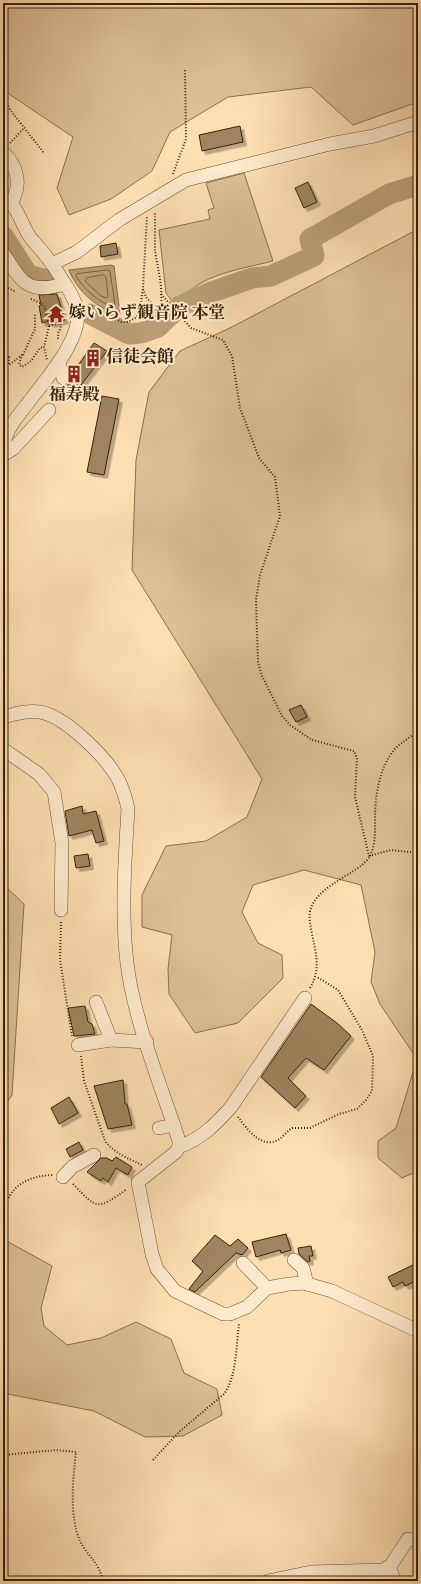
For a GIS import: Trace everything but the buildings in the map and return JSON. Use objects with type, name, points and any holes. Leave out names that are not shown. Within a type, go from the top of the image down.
[{"type":"street","points":[[52,264],[77,252],[101,232],[171,189],[198,176],[330,144],[374,136],[418,122]]},
{"type":"street","points":[[3,447],[5,438],[12,424],[59,362],[74,334],[77,320],[76,306],[65,284],[52,264],[32,240],[18,214],[7,201],[18,188],[18,178],[6,148]]},
{"type":"street","points":[[3,253],[17,276],[30,286],[40,289],[65,284]]},
{"type":"street","points":[[59,362],[63,378]]},
{"type":"street","points":[[3,455],[13,449],[49,410]]},
{"type":"street","points":[[3,717],[31,711],[41,712],[55,718],[72,728],[100,756],[117,778],[128,809],[124,898],[127,964],[134,998],[174,1125],[179,1147]]},
{"type":"street","points":[[3,749],[39,774],[54,792],[62,843],[61,910]]},
{"type":"street","points":[[305,998],[231,1107],[216,1124],[195,1141],[179,1147],[176,1152],[138,1182],[152,1254],[157,1269],[175,1290],[216,1312],[230,1314],[241,1311],[267,1288],[289,1284],[307,1284],[332,1290],[417,1329]]},
{"type":"street","points":[[96,1002],[111,1040]]},
{"type":"street","points":[[78,1044],[111,1040],[147,1042]]},
{"type":"street","points":[[159,1128],[174,1125]]},
{"type":"street","points":[[62,1177],[72,1167],[94,1155]]},
{"type":"street","points":[[294,1260],[303,1268],[307,1284]]},
{"type":"street","points":[[242,1263],[267,1288]]},
{"type":"street","points":[[268,1581],[311,1572],[378,1571],[390,1566],[408,1539],[418,1540]]},
{"type":"street","points":[[390,1566],[395,1581]]},
{"type":"path","points":[[171,189],[171,178],[186,139],[184,70]]},
{"type":"path","points":[[4,98],[11,111],[44,153]]},
{"type":"path","points":[[6,148],[24,128]]},
{"type":"path","points":[[76,306],[86,303],[121,322],[128,322],[139,314],[151,202]]},
{"type":"path","points":[[139,314],[148,319],[155,317],[161,308],[161,294],[151,202]]},
{"type":"path","points":[[3,285],[20,294]]},
{"type":"path","points":[[142,288],[146,297],[156,308],[155,317]]},
{"type":"path","points":[[161,294],[191,328],[222,340],[232,356],[240,408],[259,458],[274,477],[280,516],[260,575],[256,600],[258,662],[262,676],[282,716],[290,725],[312,740],[354,751],[357,758],[355,797],[370,856]]},
{"type":"path","points":[[30,298],[44,305],[50,326],[44,347],[40,348],[31,361],[20,366],[23,355],[35,329],[35,313]]},
{"type":"path","points":[[50,326],[60,323],[61,328]]},
{"type":"path","points":[[3,359],[9,357],[9,364],[23,355]]},
{"type":"path","points":[[370,856],[374,841],[375,807],[382,773],[394,750],[418,731]]},
{"type":"path","points":[[231,1107],[255,1137],[262,1141],[272,1142],[279,1140],[292,1128],[310,1128],[339,1114],[357,1109],[366,1100],[372,1091],[373,1056],[362,1030],[338,990],[317,977],[317,960],[310,919],[313,903],[333,883],[362,864],[370,856],[391,850],[418,853]]},
{"type":"path","points":[[3,1212],[6,1201],[12,1190],[24,1181],[44,1175],[62,1177],[71,1182],[91,1203],[97,1205],[107,1203],[138,1182]]},
{"type":"path","points":[[153,1460],[168,1442],[224,1394],[230,1386],[233,1376],[241,1311]]},
{"type":"path","points":[[3,1455],[56,1450],[76,1452],[72,1483],[75,1517],[80,1541],[101,1570],[103,1581]]},
{"type":"shaded area","points":[[3,3],[418,3],[418,102],[353,125],[311,87],[228,97],[170,132],[152,171],[111,199],[69,215],[57,188],[73,137],[3,90]]},
{"type":"shaded area","points":[[244,173],[273,261],[218,275],[201,283],[172,301],[166,293],[159,230],[210,219],[208,210],[214,208],[206,183]]},
{"type":"shaded area","points":[[418,229],[418,1171],[402,1178],[378,1158],[378,1141],[396,1128],[417,1059],[380,1004],[371,982],[375,952],[361,885],[304,870],[253,885],[242,912],[258,943],[282,955],[283,978],[238,1023],[195,1033],[169,994],[168,969],[172,935],[142,927],[142,895],[166,846],[206,841],[247,817],[262,779],[132,570],[136,460],[149,392],[180,351],[230,328]]},
{"type":"shaded area","points":[[3,884],[24,904],[12,1095],[3,1108]]},
{"type":"shaded area","points":[[3,1239],[52,1266],[41,1308],[44,1326],[67,1345],[101,1338],[136,1322],[171,1339],[184,1373],[217,1389],[222,1415],[183,1436],[145,1437],[94,1411],[3,1393]]},
{"type":"water","points":[[111,265],[114,266],[120,314],[112,312],[96,304],[89,298],[77,285],[69,270]]},
{"type":"waterway","points":[[90,314],[129,334],[141,333],[158,327],[180,306],[206,294],[252,278],[271,276],[314,256],[310,239],[389,194],[418,185]]},
{"type":"waterway","points":[[3,236],[28,275],[54,282]]},
{"type":"place","name":"嫁いらず観音院 本堂","points":[[56,314]]},
{"type":"place","name":"信徒会館","points":[[93,358]]},
{"type":"place","name":"福寿殿","points":[[74,374]]}]
